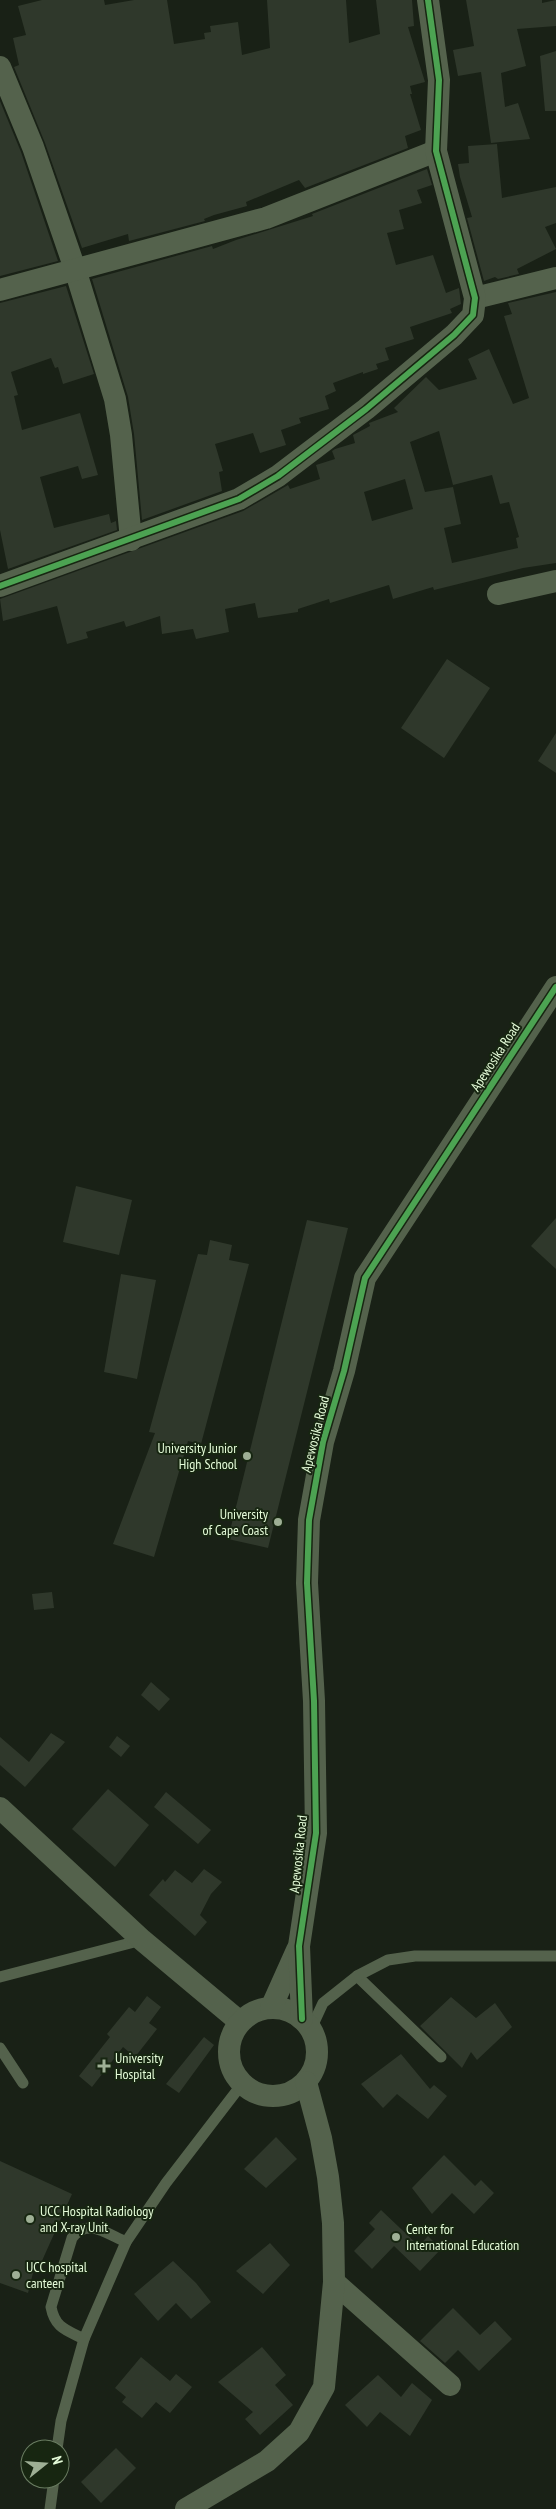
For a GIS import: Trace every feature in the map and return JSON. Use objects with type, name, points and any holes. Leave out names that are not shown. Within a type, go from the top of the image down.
[{"type":"street","points":[[0,585],[131,540],[238,499],[278,476],[366,409],[459,331],[473,315],[475,298],[436,151],[439,80],[428,0]]},
{"type":"street","points":[[0,67],[32,147],[75,269],[115,400],[121,435],[131,540]]},
{"type":"street","points":[[0,290],[266,218],[436,151]]},
{"type":"street","points":[[475,298],[556,278]]},
{"type":"street","points":[[498,594],[556,581]]},
{"type":"street","name":"Apewosika Road","points":[[299,1946],[316,1833],[314,1701],[308,1583],[309,1520],[323,1442],[344,1371],[365,1278],[556,986]]},
{"type":"street","points":[[0,1808],[142,1940],[240,2022]]},
{"type":"street","points":[[271,2008],[299,1946]]},
{"type":"street","points":[[299,1946],[306,2024],[316,2043],[317,2057],[314,2070],[306,2082],[292,2093],[274,2097],[257,2094],[242,2084],[234,2073],[229,2060],[229,2046],[232,2033],[240,2022],[254,2012],[271,2008],[287,2010],[306,2024]]},
{"type":"street","points":[[186,2509],[267,2462],[299,2432],[324,2387],[334,2282],[333,2223],[321,2138],[306,2082]]},
{"type":"street","points":[[334,2282],[450,2385]]},
{"type":"lane","points":[[0,1977],[142,1940]]},
{"type":"lane","points":[[306,2024],[323,2003],[357,1976],[388,1960],[415,1956],[556,1956]]},
{"type":"lane","points":[[357,1976],[441,2057]]},
{"type":"lane","points":[[0,2048],[23,2083]]},
{"type":"lane","points":[[58,2439],[61,2421],[84,2340],[126,2242],[166,2183],[242,2084]]},
{"type":"lane","points":[[84,2340],[60,2327],[53,2319],[51,2307],[72,2238],[78,2229],[89,2226],[126,2242]]},
{"type":"lane","points":[[50,2509],[53,2489]]},
{"type":"building","points":[[42,0],[104,0],[105,5],[134,0],[167,0],[174,44],[205,39],[204,33],[211,32],[210,26],[238,22],[242,55],[270,48],[267,0],[346,0],[349,43],[380,34],[376,0],[412,0],[414,26],[408,27],[425,82],[410,86],[412,94],[410,94],[421,130],[405,136],[408,148],[305,188],[299,180],[246,202],[247,206],[214,215],[204,219],[205,221],[129,241],[128,234],[82,248],[45,143],[14,67],[19,65],[13,38],[26,35],[18,6]]},
{"type":"building","points":[[466,0],[542,0],[542,3],[556,0],[556,26],[517,29],[526,66],[501,73],[505,107],[518,103],[530,139],[491,143],[481,72],[458,76],[453,50],[474,46]]},
{"type":"building","points":[[556,51],[556,111],[545,111],[540,56]]},
{"type":"building","points":[[0,101],[21,152],[58,261],[0,276]]},
{"type":"building","points":[[497,144],[502,198],[556,187],[556,223],[545,227],[556,249],[517,269],[519,274],[498,279],[495,277],[484,281],[467,218],[472,217],[458,164],[469,163],[468,146]]},
{"type":"building","points":[[427,169],[432,185],[417,190],[422,203],[399,210],[404,229],[387,233],[396,265],[433,255],[446,293],[459,288],[461,304],[450,309],[452,313],[410,327],[414,339],[385,348],[389,360],[376,364],[378,369],[363,374],[363,372],[333,383],[336,391],[325,396],[329,409],[299,418],[301,423],[281,430],[286,445],[260,453],[253,433],[215,444],[223,471],[219,472],[222,491],[142,520],[134,434],[128,397],[92,279],[212,246],[213,249],[313,216],[312,214]]},
{"type":"building","points":[[66,286],[94,374],[63,384],[58,367],[55,368],[51,358],[11,372],[18,395],[14,396],[22,430],[80,413],[98,475],[82,479],[78,466],[40,477],[54,528],[109,514],[111,523],[116,521],[117,530],[8,569],[0,530],[0,303]]},
{"type":"building","points":[[556,292],[556,563],[523,568],[434,590],[433,587],[393,599],[389,585],[330,603],[329,599],[298,609],[298,612],[258,618],[255,603],[225,609],[229,632],[196,639],[193,629],[162,634],[160,616],[126,627],[124,621],[86,632],[88,638],[67,644],[57,606],[3,621],[0,599],[243,511],[288,485],[290,489],[320,479],[316,465],[335,459],[332,451],[355,443],[353,435],[370,426],[369,423],[398,412],[394,408],[426,377],[439,390],[477,379],[468,359],[489,349],[513,404],[529,398],[504,316],[512,314],[508,303]],"holes":[[[439,431],[453,485],[492,475],[500,504],[509,502],[519,537],[516,538],[518,548],[452,563],[444,528],[461,524],[453,487],[425,492],[410,442]],[[405,479],[413,509],[372,521],[364,492]]]},
{"type":"building","points":[[447,659],[490,688],[444,758],[401,728]]},
{"type":"building","points":[[556,733],[556,773],[538,761]]},
{"type":"building","points":[[76,1186],[132,1200],[119,1255],[63,1242]]},
{"type":"building","points":[[556,1218],[556,1269],[531,1246]]},
{"type":"building","points":[[307,1220],[348,1228],[268,1548],[228,1539]]},
{"type":"building","points":[[210,1240],[232,1245],[229,1260],[249,1264],[201,1444],[188,1441],[154,1557],[113,1544],[155,1433],[149,1432],[198,1254],[207,1255]]},
{"type":"building","points":[[121,1274],[156,1280],[137,1379],[104,1372]]},
{"type":"building","points":[[52,1592],[54,1608],[34,1610],[32,1594]]},
{"type":"building","points":[[151,1682],[170,1699],[159,1711],[141,1695]]},
{"type":"building","points":[[51,1733],[65,1742],[25,1787],[0,1765],[0,1737],[29,1762]]},
{"type":"building","points":[[117,1736],[130,1746],[121,1757],[109,1747]]},
{"type":"building","points":[[108,1789],[149,1825],[115,1867],[72,1829]]},
{"type":"building","points":[[166,1792],[211,1830],[198,1844],[154,1807]]},
{"type":"building","points":[[204,1869],[222,1882],[211,1894],[200,1915],[207,1922],[195,1936],[149,1895],[163,1879],[165,1882],[175,1870],[192,1883]]},
{"type":"building","points":[[147,1996],[161,2007],[149,2023],[157,2029],[135,2057],[123,2047],[92,2087],[79,2076],[110,2037],[107,2034],[129,2007],[135,2012]]},
{"type":"building","points":[[451,1997],[476,2018],[495,2003],[512,2027],[477,2060],[471,2052],[462,2068],[420,2026]]},
{"type":"building","points":[[204,2037],[214,2045],[179,2093],[166,2084]]},
{"type":"building","points":[[401,2054],[430,2089],[434,2085],[447,2096],[428,2119],[397,2094],[383,2108],[361,2084]]},
{"type":"building","points":[[276,2137],[297,2159],[266,2188],[244,2169]]},
{"type":"building","points":[[444,2155],[475,2186],[481,2180],[494,2193],[474,2214],[452,2193],[432,2214],[412,2188]]},
{"type":"building","name":"UCC Hospital Radiology and X-ray Unit","points":[[0,2161],[72,2194],[41,2263],[36,2261],[28,2293],[0,2283]]},
{"type":"building","points":[[381,2210],[419,2246],[428,2236],[441,2249],[420,2271],[394,2246],[372,2269],[354,2251],[375,2229],[369,2223]]},
{"type":"building","points":[[270,2243],[290,2265],[263,2294],[236,2271]]},
{"type":"building","points":[[173,2261],[196,2283],[211,2302],[191,2319],[176,2303],[158,2321],[134,2294]]},
{"type":"building","points":[[453,2308],[480,2335],[495,2321],[512,2339],[479,2371],[458,2350],[445,2363],[420,2341]]},
{"type":"building","points":[[262,2347],[286,2375],[275,2385],[293,2405],[260,2435],[245,2419],[253,2412],[218,2382]]},
{"type":"building","points":[[141,2357],[170,2381],[176,2374],[192,2387],[170,2413],[156,2402],[142,2418],[122,2402],[126,2397],[115,2388]]},
{"type":"building","points":[[378,2375],[401,2397],[412,2383],[432,2400],[410,2436],[380,2412],[367,2427],[345,2405]]},
{"type":"building","points":[[116,2448],[136,2468],[101,2503],[81,2482]]},
{"type":"cycle path","points":[[0,586],[239,499],[278,476],[366,409],[454,335],[473,315],[475,298],[436,151],[439,80],[428,0]]},
{"type":"cycle path","points":[[302,2019],[299,1946],[316,1833],[314,1701],[307,1583],[309,1520],[323,1442],[344,1371],[365,1278],[556,987]]},
{"type":"place","name":"University Junior High School","points":[[247,1456]]},
{"type":"place","name":"University of Cape Coast","points":[[278,1522]]},
{"type":"place","name":"University Hospital","points":[[104,2066]]},
{"type":"place","name":"UCC Hospital Radiology and X-ray Unit","points":[[30,2219]]},
{"type":"place","name":"Center for International Education","points":[[396,2237]]},
{"type":"place","name":"UCC hospital canteen","points":[[16,2275]]}]
